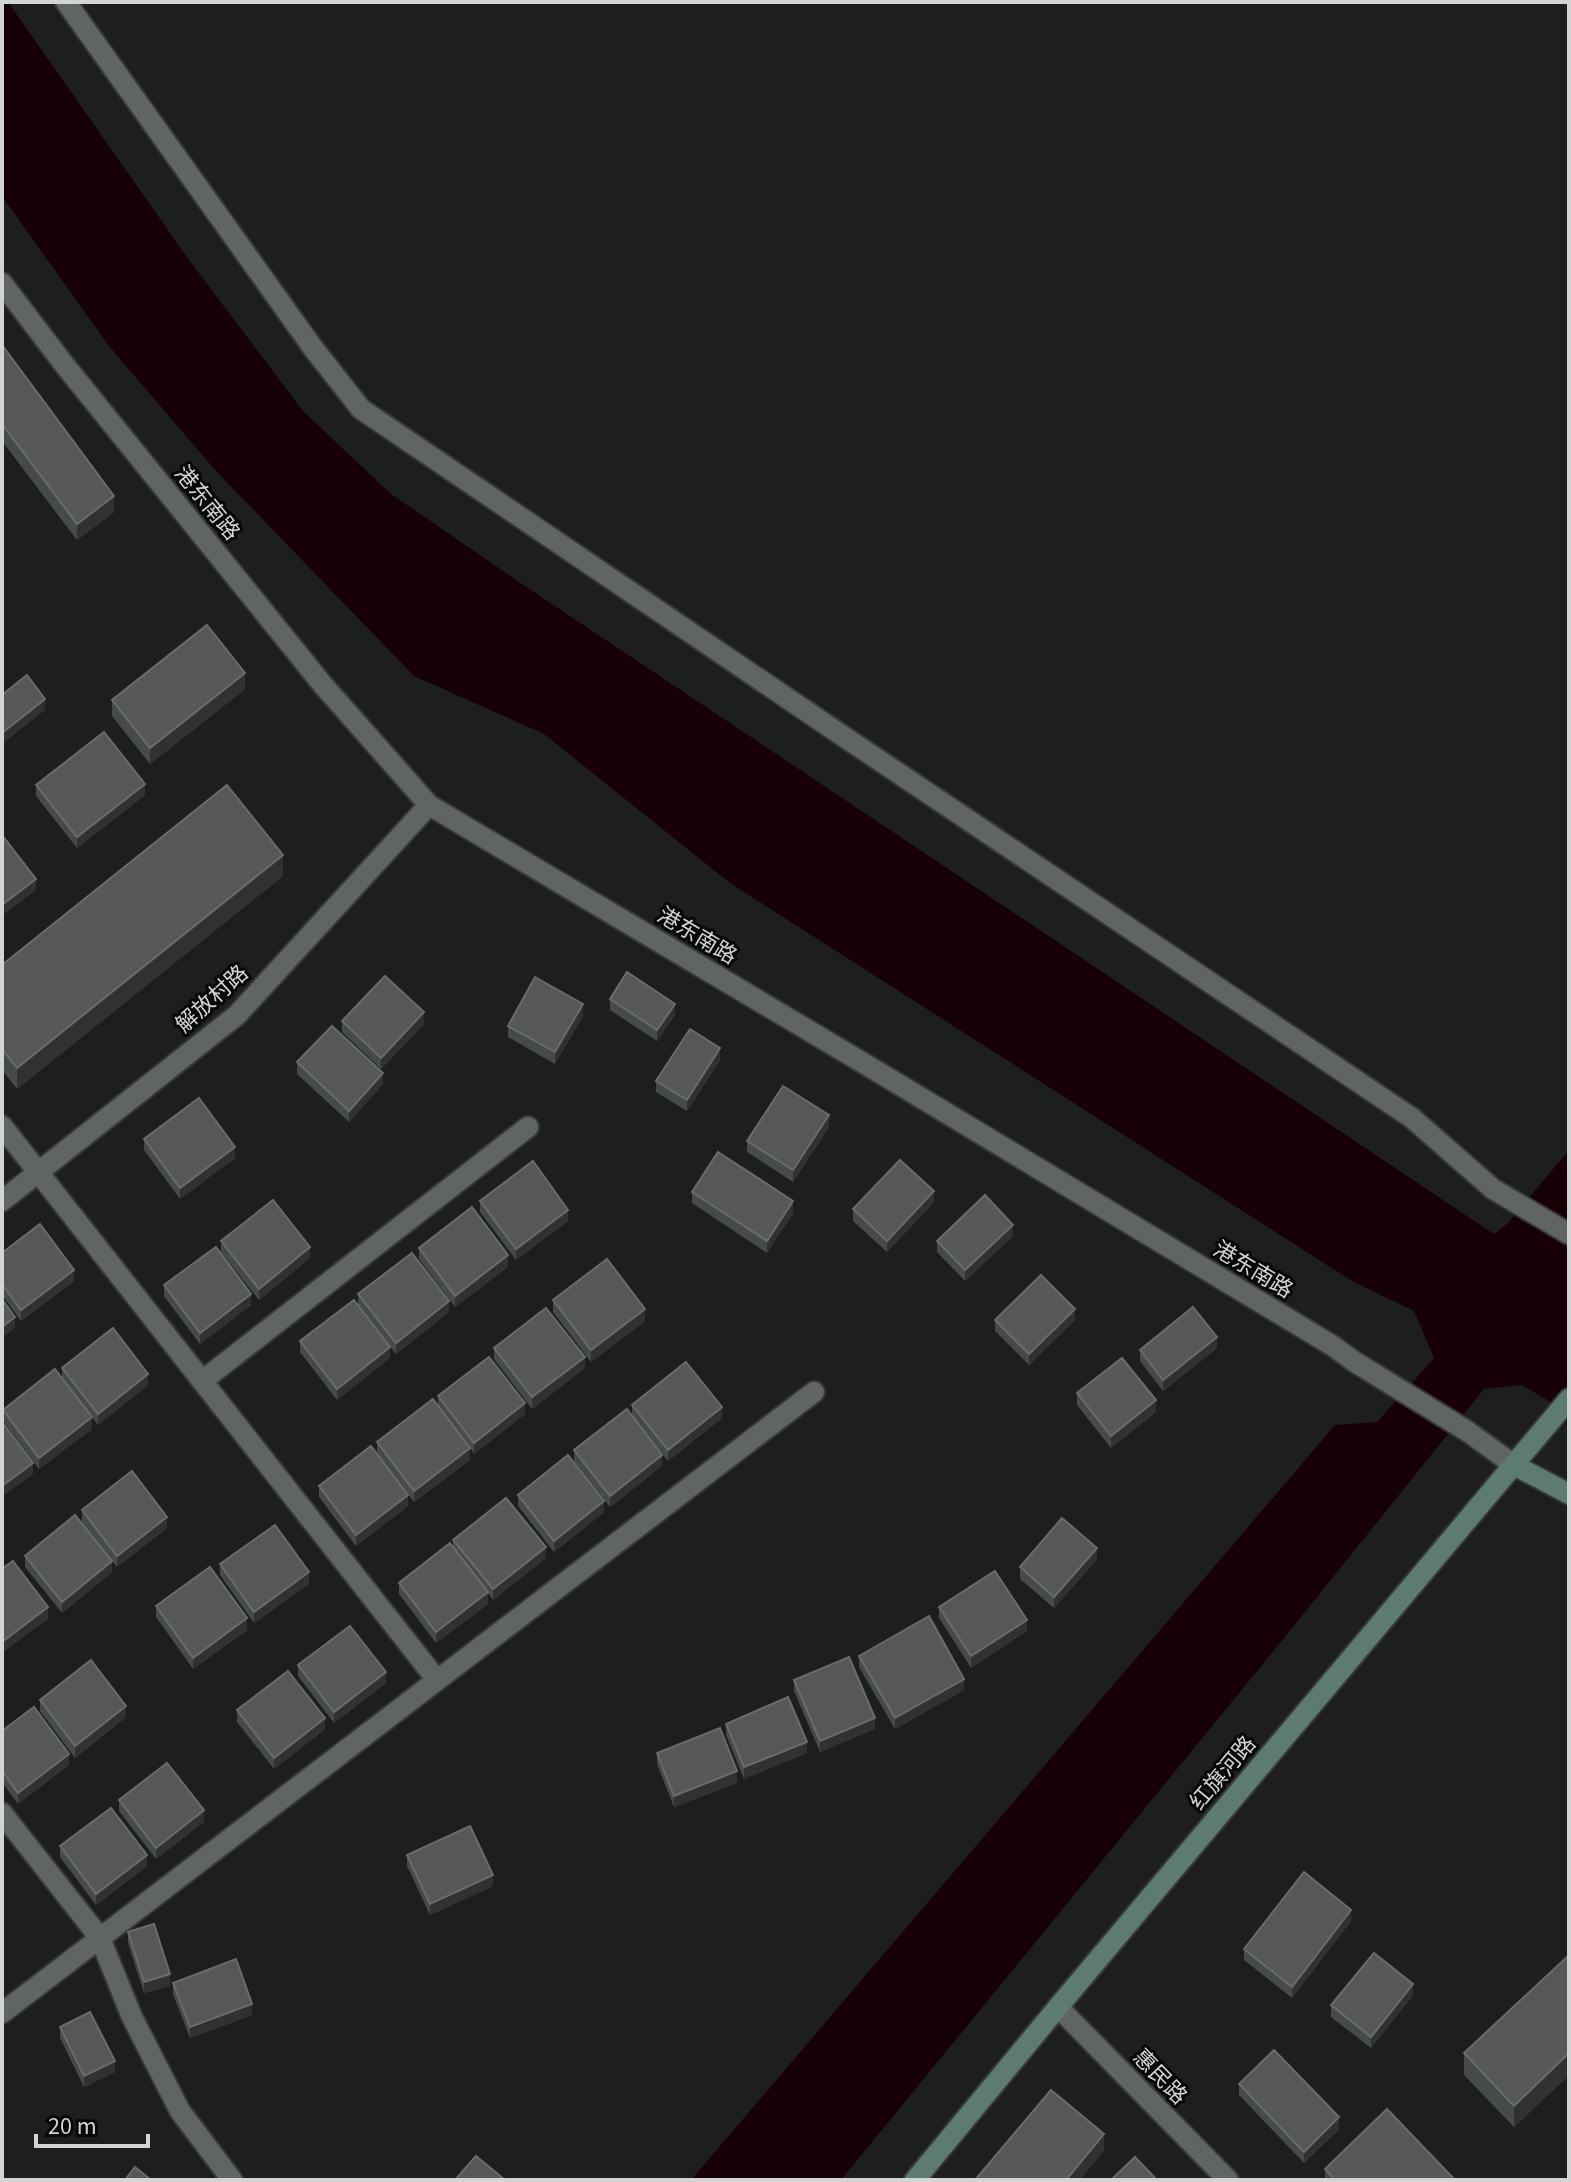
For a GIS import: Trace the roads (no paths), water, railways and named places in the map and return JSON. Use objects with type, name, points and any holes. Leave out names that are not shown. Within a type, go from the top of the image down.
[{"type":"street","points":[[66,2],[313,348],[361,409],[1412,1118],[1493,1189],[1569,1234]]},
{"type":"street","name":"港东南路","points":[[2,283],[323,685],[429,805],[1333,1346],[1467,1431],[1514,1465]]},
{"type":"street","name":"解放村路","points":[[2,1201],[237,1015],[429,805]]},
{"type":"street","points":[[2,1126],[437,1680]]},
{"type":"street","points":[[202,1381],[528,1127]]},
{"type":"street","points":[[2,2013],[814,1392]]},
{"type":"street","name":"红旗河路","points":[[915,2180],[1569,1399]]},
{"type":"street","points":[[1514,1465],[1569,1494]]},
{"type":"street","points":[[2,1813],[100,1938],[132,2017],[180,2111],[232,2180]]},
{"type":"street","name":"惠民路","points":[[1058,2007],[1228,2180]]}]
